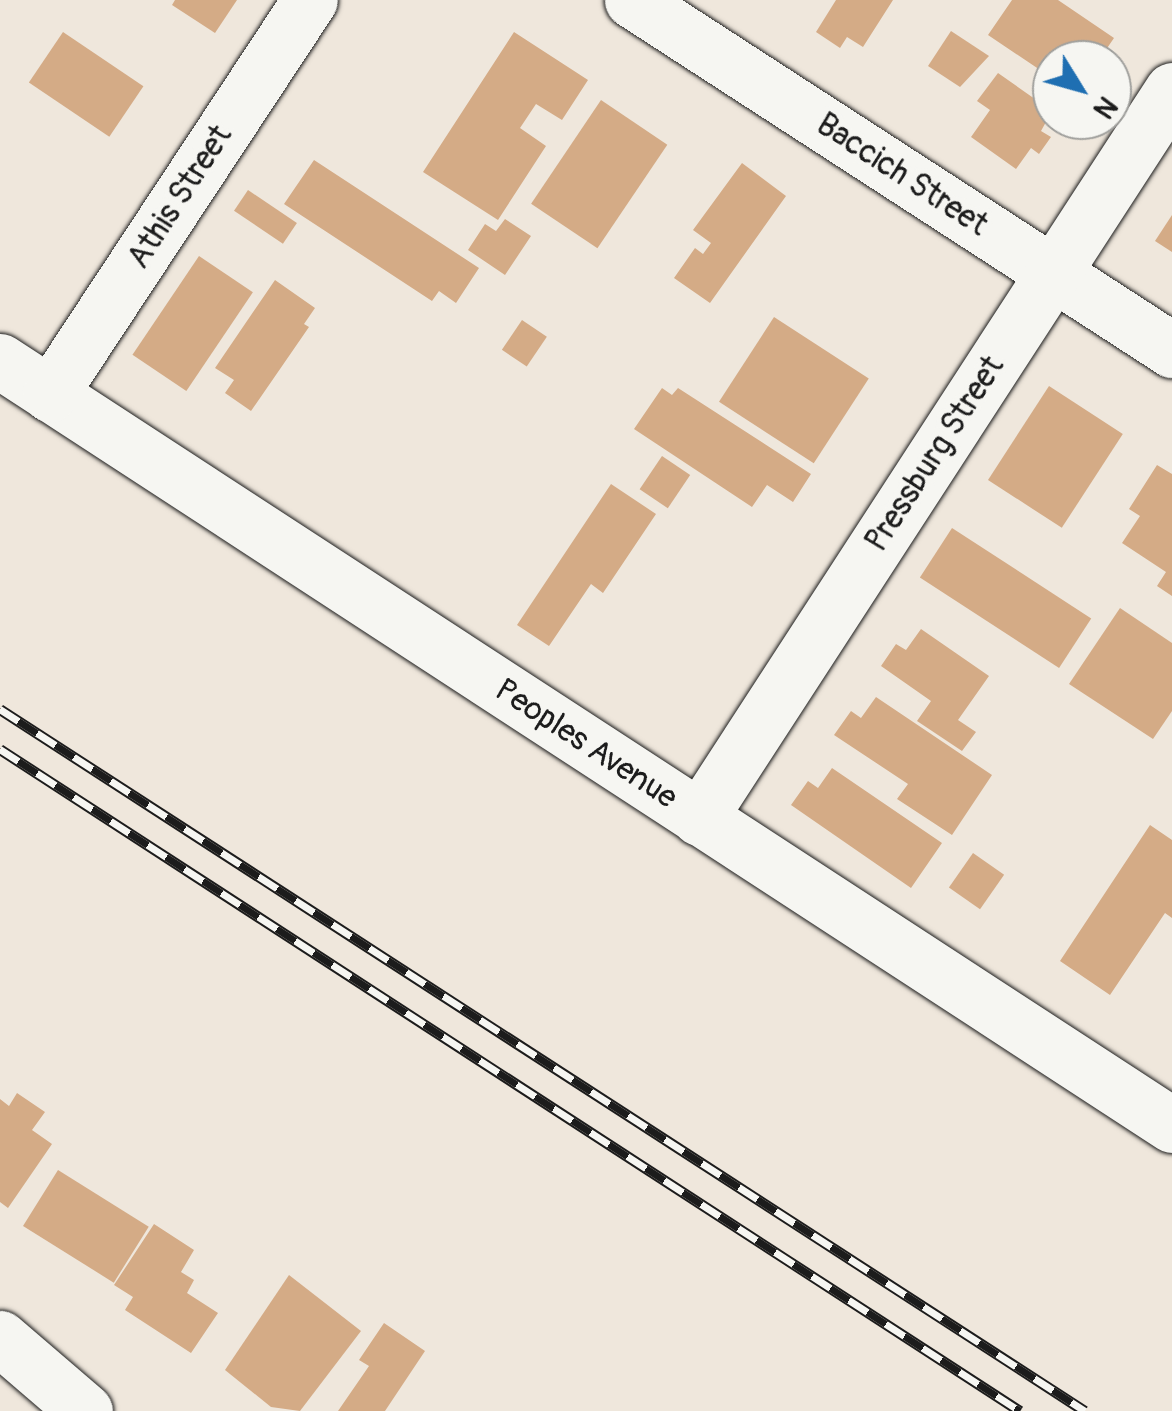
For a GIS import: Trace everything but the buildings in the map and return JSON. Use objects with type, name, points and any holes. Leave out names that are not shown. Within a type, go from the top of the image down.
[{"type":"street","name":"Athis Street","points":[[50,394],[310,0]]},
{"type":"street","name":"Baccich Street","points":[[632,0],[1172,350]]},
{"type":"street","name":"Pressburg Street","points":[[699,818],[1172,90]]},
{"type":"street","name":"Peoples Avenue","points":[[0,361],[1172,1125]]},
{"type":"street","points":[[0,1338],[85,1411]]},
{"type":"railway","points":[[0,709],[1085,1411]]},
{"type":"railway","points":[[0,749],[1020,1411]]}]
